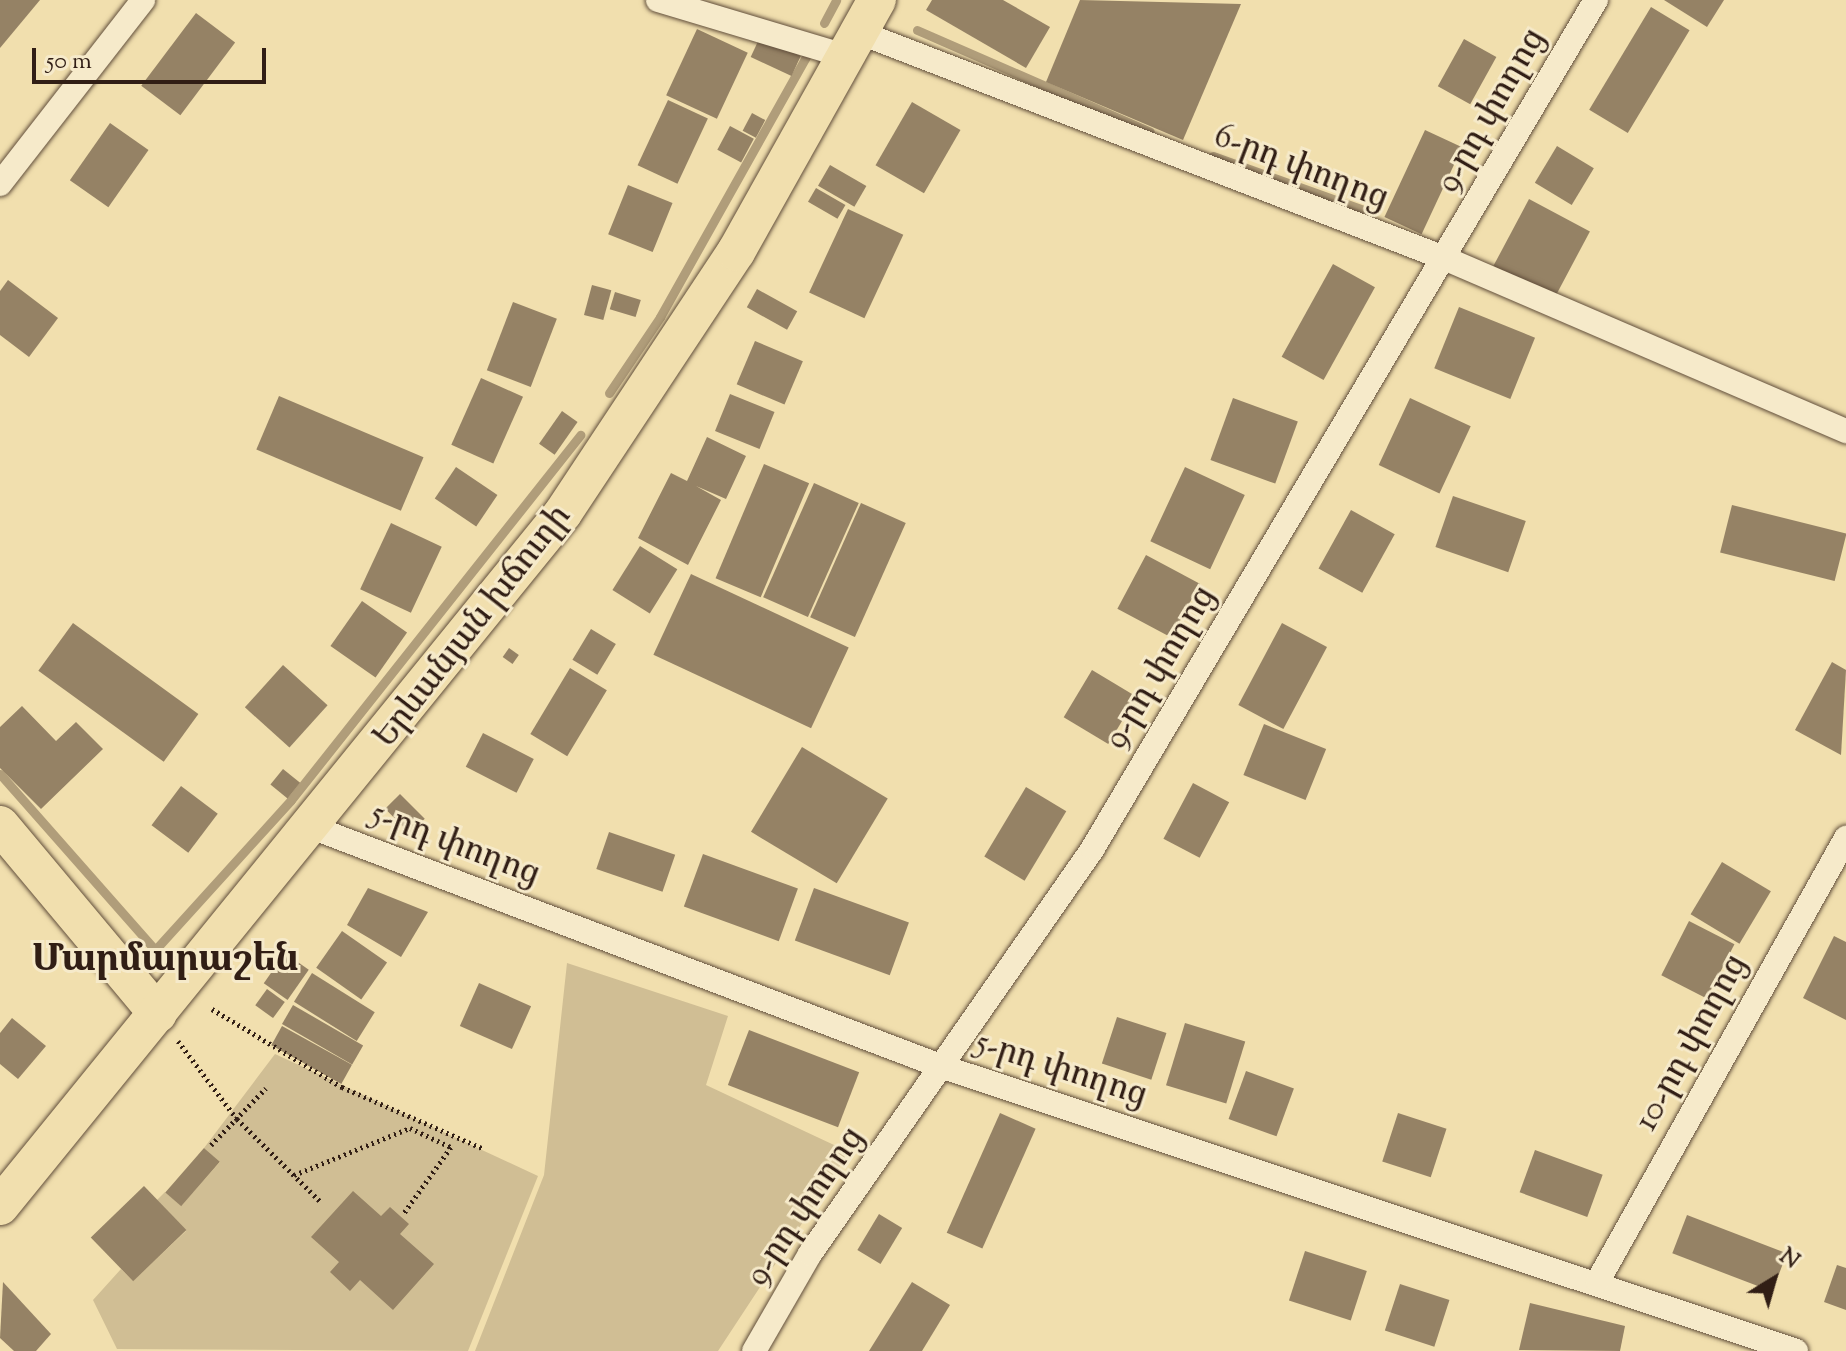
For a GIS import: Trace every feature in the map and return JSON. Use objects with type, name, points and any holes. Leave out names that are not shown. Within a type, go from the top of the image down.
[{"type":"main road","name":"Երևանյան խճուղի","points":[[0,1206],[314,828],[623,428],[862,30]]},
{"type":"main road","points":[[0,825],[158,1014]]},
{"type":"street","points":[[0,184],[143,0]]},
{"type":"street","name":"6-րդ փողոց","points":[[658,0],[862,30],[1444,258],[1846,431]]},
{"type":"street","name":"9-րդ փողոց","points":[[754,1351],[810,1254],[1093,848],[1596,0]]},
{"type":"street","name":"5-րդ փողոց","points":[[314,828],[943,1067],[1598,1281],[1796,1351]]},
{"type":"street","name":"10-րդ փողոց","points":[[1598,1281],[1846,838]]},
{"type":"path","points":[[212,1009],[342,1087],[484,1149]]},
{"type":"path","points":[[158,1014],[237,1119],[321,1202]]},
{"type":"path","points":[[211,1145],[266,1088]]},
{"type":"path","points":[[294,1175],[410,1128],[451,1147],[404,1213]]},
{"type":"shaded area","points":[[567,963],[728,1016],[706,1085],[849,1152],[718,1351],[475,1351],[544,1175]]},
{"type":"shaded area","points":[[275,1054],[538,1176],[468,1351],[117,1349],[93,1300],[121,1269],[133,1281],[186,1231],[157,1200],[165,1192],[181,1206],[220,1162],[204,1148]]},
{"type":"building","points":[[0,0],[40,0],[0,48]]},
{"type":"building","points":[[932,0],[1003,0],[1050,27],[1026,68],[926,10]]},
{"type":"building","points":[[1080,0],[1241,4],[1183,140],[1046,82]]},
{"type":"building","points":[[1664,0],[1724,0],[1707,27]]},
{"type":"building","points":[[1651,7],[1690,30],[1628,133],[1589,110]]},
{"type":"building","points":[[196,13],[235,42],[180,115],[141,86]]},
{"type":"building","points":[[697,29],[748,53],[717,119],[666,95]]},
{"type":"building","points":[[760,37],[801,56],[791,76],[751,57]]},
{"type":"building","points":[[1464,39],[1496,57],[1470,104],[1438,86]]},
{"type":"building","points":[[668,100],[708,119],[677,184],[638,165]]},
{"type":"building","points":[[912,102],[960,130],[924,193],[876,165]]},
{"type":"building","points":[[752,113],[765,120],[756,138],[743,131]]},
{"type":"building","points":[[110,123],[149,150],[108,207],[70,180]]},
{"type":"building","points":[[730,126],[754,139],[741,163],[717,150]]},
{"type":"building","points":[[1425,130],[1462,147],[1422,234],[1384,217]]},
{"type":"building","points":[[1557,146],[1594,168],[1572,205],[1535,183]]},
{"type":"building","points":[[830,165],[866,186],[854,207],[818,186]]},
{"type":"building","points":[[628,185],[673,203],[653,252],[608,234]]},
{"type":"building","points":[[816,188],[845,205],[837,219],[808,202]]},
{"type":"building","points":[[1529,199],[1590,231],[1554,298],[1493,266]]},
{"type":"building","points":[[848,209],[903,235],[864,318],[809,292]]},
{"type":"building","points":[[1333,264],[1375,287],[1324,380],[1282,357]]},
{"type":"building","points":[[8,280],[58,318],[29,357],[0,335],[0,291]]},
{"type":"building","points":[[592,285],[611,290],[603,320],[584,315]]},
{"type":"building","points":[[757,289],[797,311],[787,330],[747,307]]},
{"type":"building","points":[[615,292],[641,300],[636,317],[610,309]]},
{"type":"building","points":[[513,302],[557,319],[531,387],[487,370]]},
{"type":"building","points":[[1459,307],[1535,338],[1510,399],[1434,368]]},
{"type":"building","points":[[755,341],[803,361],[785,405],[737,384]]},
{"type":"building","points":[[481,378],[523,397],[493,463],[451,445]]},
{"type":"building","points":[[730,394],[775,412],[760,449],[715,431]]},
{"type":"building","points":[[279,396],[424,457],[401,511],[256,449]]},
{"type":"building","points":[[1233,398],[1298,422],[1275,484],[1210,460]]},
{"type":"building","points":[[1410,398],[1471,426],[1439,493],[1379,465]]},
{"type":"building","points":[[562,411],[578,422],[555,455],[539,444]]},
{"type":"building","points":[[707,437],[746,456],[726,499],[696,486],[721,500],[688,565],[638,538],[671,473],[687,481]]},
{"type":"building","points":[[764,464],[809,483],[761,597],[716,578]]},
{"type":"building","points":[[456,467],[497,495],[476,526],[435,499]]},
{"type":"building","points":[[1185,467],[1245,495],[1210,569],[1150,541]]},
{"type":"building","points":[[814,483],[859,503],[808,617],[763,597]]},
{"type":"building","points":[[1453,496],[1526,521],[1508,572],[1435,547]]},
{"type":"building","points":[[861,503],[906,523],[855,637],[810,617]]},
{"type":"building","points":[[1732,505],[1846,533],[1835,581],[1720,553]]},
{"type":"building","points":[[1351,510],[1395,534],[1362,593],[1319,569]]},
{"type":"building","points":[[391,523],[442,547],[411,613],[360,589]]},
{"type":"building","points":[[640,546],[677,569],[650,613],[612,590]]},
{"type":"building","points":[[1146,555],[1200,584],[1171,637],[1117,609]]},
{"type":"building","points":[[691,574],[849,648],[811,728],[653,655]]},
{"type":"building","points":[[362,601],[407,633],[376,678],[330,646]]},
{"type":"building","points":[[73,623],[198,714],[164,762],[38,671]]},
{"type":"building","points":[[1282,623],[1327,647],[1283,729],[1238,705]]},
{"type":"building","points":[[591,629],[616,644],[597,675],[572,660]]},
{"type":"building","points":[[509,648],[519,655],[513,664],[503,657]]},
{"type":"building","points":[[1832,662],[1846,670],[1841,755],[1795,730]]},
{"type":"building","points":[[283,665],[328,705],[289,748],[245,707]]},
{"type":"building","points":[[570,668],[607,690],[567,756],[530,734]]},
{"type":"building","points":[[1092,670],[1137,697],[1108,744],[1064,717]]},
{"type":"building","points":[[22,706],[56,741],[76,722],[103,749],[41,809],[0,768],[0,727]]},
{"type":"building","points":[[1264,724],[1326,749],[1306,800],[1243,775]]},
{"type":"building","points":[[483,733],[534,759],[517,793],[466,767]]},
{"type":"building","points":[[802,747],[888,799],[837,883],[751,832]]},
{"type":"building","points":[[283,769],[300,783],[288,798],[270,785]]},
{"type":"building","points":[[1193,783],[1229,802],[1200,858],[1163,839]]},
{"type":"building","points":[[181,786],[218,814],[188,853],[152,825]]},
{"type":"building","points":[[1026,787],[1066,811],[1025,881],[984,856]]},
{"type":"building","points":[[400,794],[425,819],[410,834],[385,809]]},
{"type":"building","points":[[609,832],[675,855],[662,892],[596,869]]},
{"type":"building","points":[[703,854],[798,889],[779,941],[684,907]]},
{"type":"building","points":[[1722,862],[1771,891],[1739,944],[1691,914]]},
{"type":"building","points":[[368,888],[428,912],[401,957],[347,925]]},
{"type":"building","points":[[814,888],[909,923],[890,975],[795,941]]},
{"type":"building","points":[[1689,921],[1734,944],[1707,999],[1661,975]]},
{"type":"building","points":[[342,931],[387,963],[361,999],[316,968]]},
{"type":"building","points":[[1834,936],[1846,942],[1846,1020],[1803,998]]},
{"type":"building","points":[[285,953],[309,970],[288,1000],[264,983]]},
{"type":"building","points":[[312,973],[375,1012],[357,1041],[294,1002]]},
{"type":"building","points":[[479,983],[531,1006],[512,1049],[460,1026]]},
{"type":"building","points":[[267,989],[285,1002],[273,1018],[255,1005]]},
{"type":"building","points":[[293,1005],[363,1046],[352,1065],[282,1024]]},
{"type":"building","points":[[1117,1017],[1166,1033],[1151,1080],[1102,1064]]},
{"type":"building","points":[[12,1018],[46,1046],[18,1079],[0,1064],[0,1033]]},
{"type":"building","points":[[1185,1023],[1245,1041],[1226,1104],[1166,1085]]},
{"type":"building","points":[[282,1026],[352,1065],[341,1084],[271,1045]]},
{"type":"building","points":[[749,1030],[859,1072],[838,1127],[728,1085]]},
{"type":"building","points":[[1246,1071],[1294,1088],[1276,1136],[1229,1119]]},
{"type":"building","points":[[1000,1113],[1036,1129],[982,1249],[947,1233]]},
{"type":"building","points":[[1398,1113],[1447,1129],[1431,1177],[1382,1162]]},
{"type":"building","points":[[204,1148],[220,1162],[181,1206],[165,1193]]},
{"type":"building","points":[[1535,1150],[1603,1175],[1587,1217],[1520,1192]]},
{"type":"building","points":[[144,1186],[186,1230],[133,1281],[91,1237]]},
{"type":"building","points":[[353,1191],[381,1216],[390,1207],[409,1224],[400,1234],[434,1264],[393,1310],[360,1280],[350,1291],[330,1272],[339,1262],[311,1237]]},
{"type":"building","points":[[879,1214],[902,1228],[881,1264],[857,1250]]},
{"type":"building","points":[[1687,1215],[1787,1253],[1772,1292],[1672,1253]]},
{"type":"building","points":[[1305,1251],[1367,1271],[1351,1321],[1289,1300]]},
{"type":"building","points":[[1837,1265],[1846,1268],[1846,1310],[1824,1302]]},
{"type":"building","points":[[3,1282],[51,1334],[36,1351],[14,1351],[0,1338]]},
{"type":"building","points":[[912,1282],[950,1305],[922,1351],[869,1351]]},
{"type":"building","points":[[1400,1284],[1449,1300],[1434,1347],[1385,1331]]},
{"type":"building","points":[[1530,1303],[1625,1326],[1620,1351],[1519,1350]]},
{"type":"waterway","points":[[824,23],[836,0]]},
{"type":"waterway","points":[[917,30],[1150,132]]},
{"type":"waterway","points":[[609,393],[660,317],[809,51]]},
{"type":"waterway","points":[[1213,156],[1364,210]]},
{"type":"waterway","points":[[0,774],[155,950],[291,800],[580,435]]},
{"type":"district","name":"Մարմարաշեն","points":[[165,962]]}]
